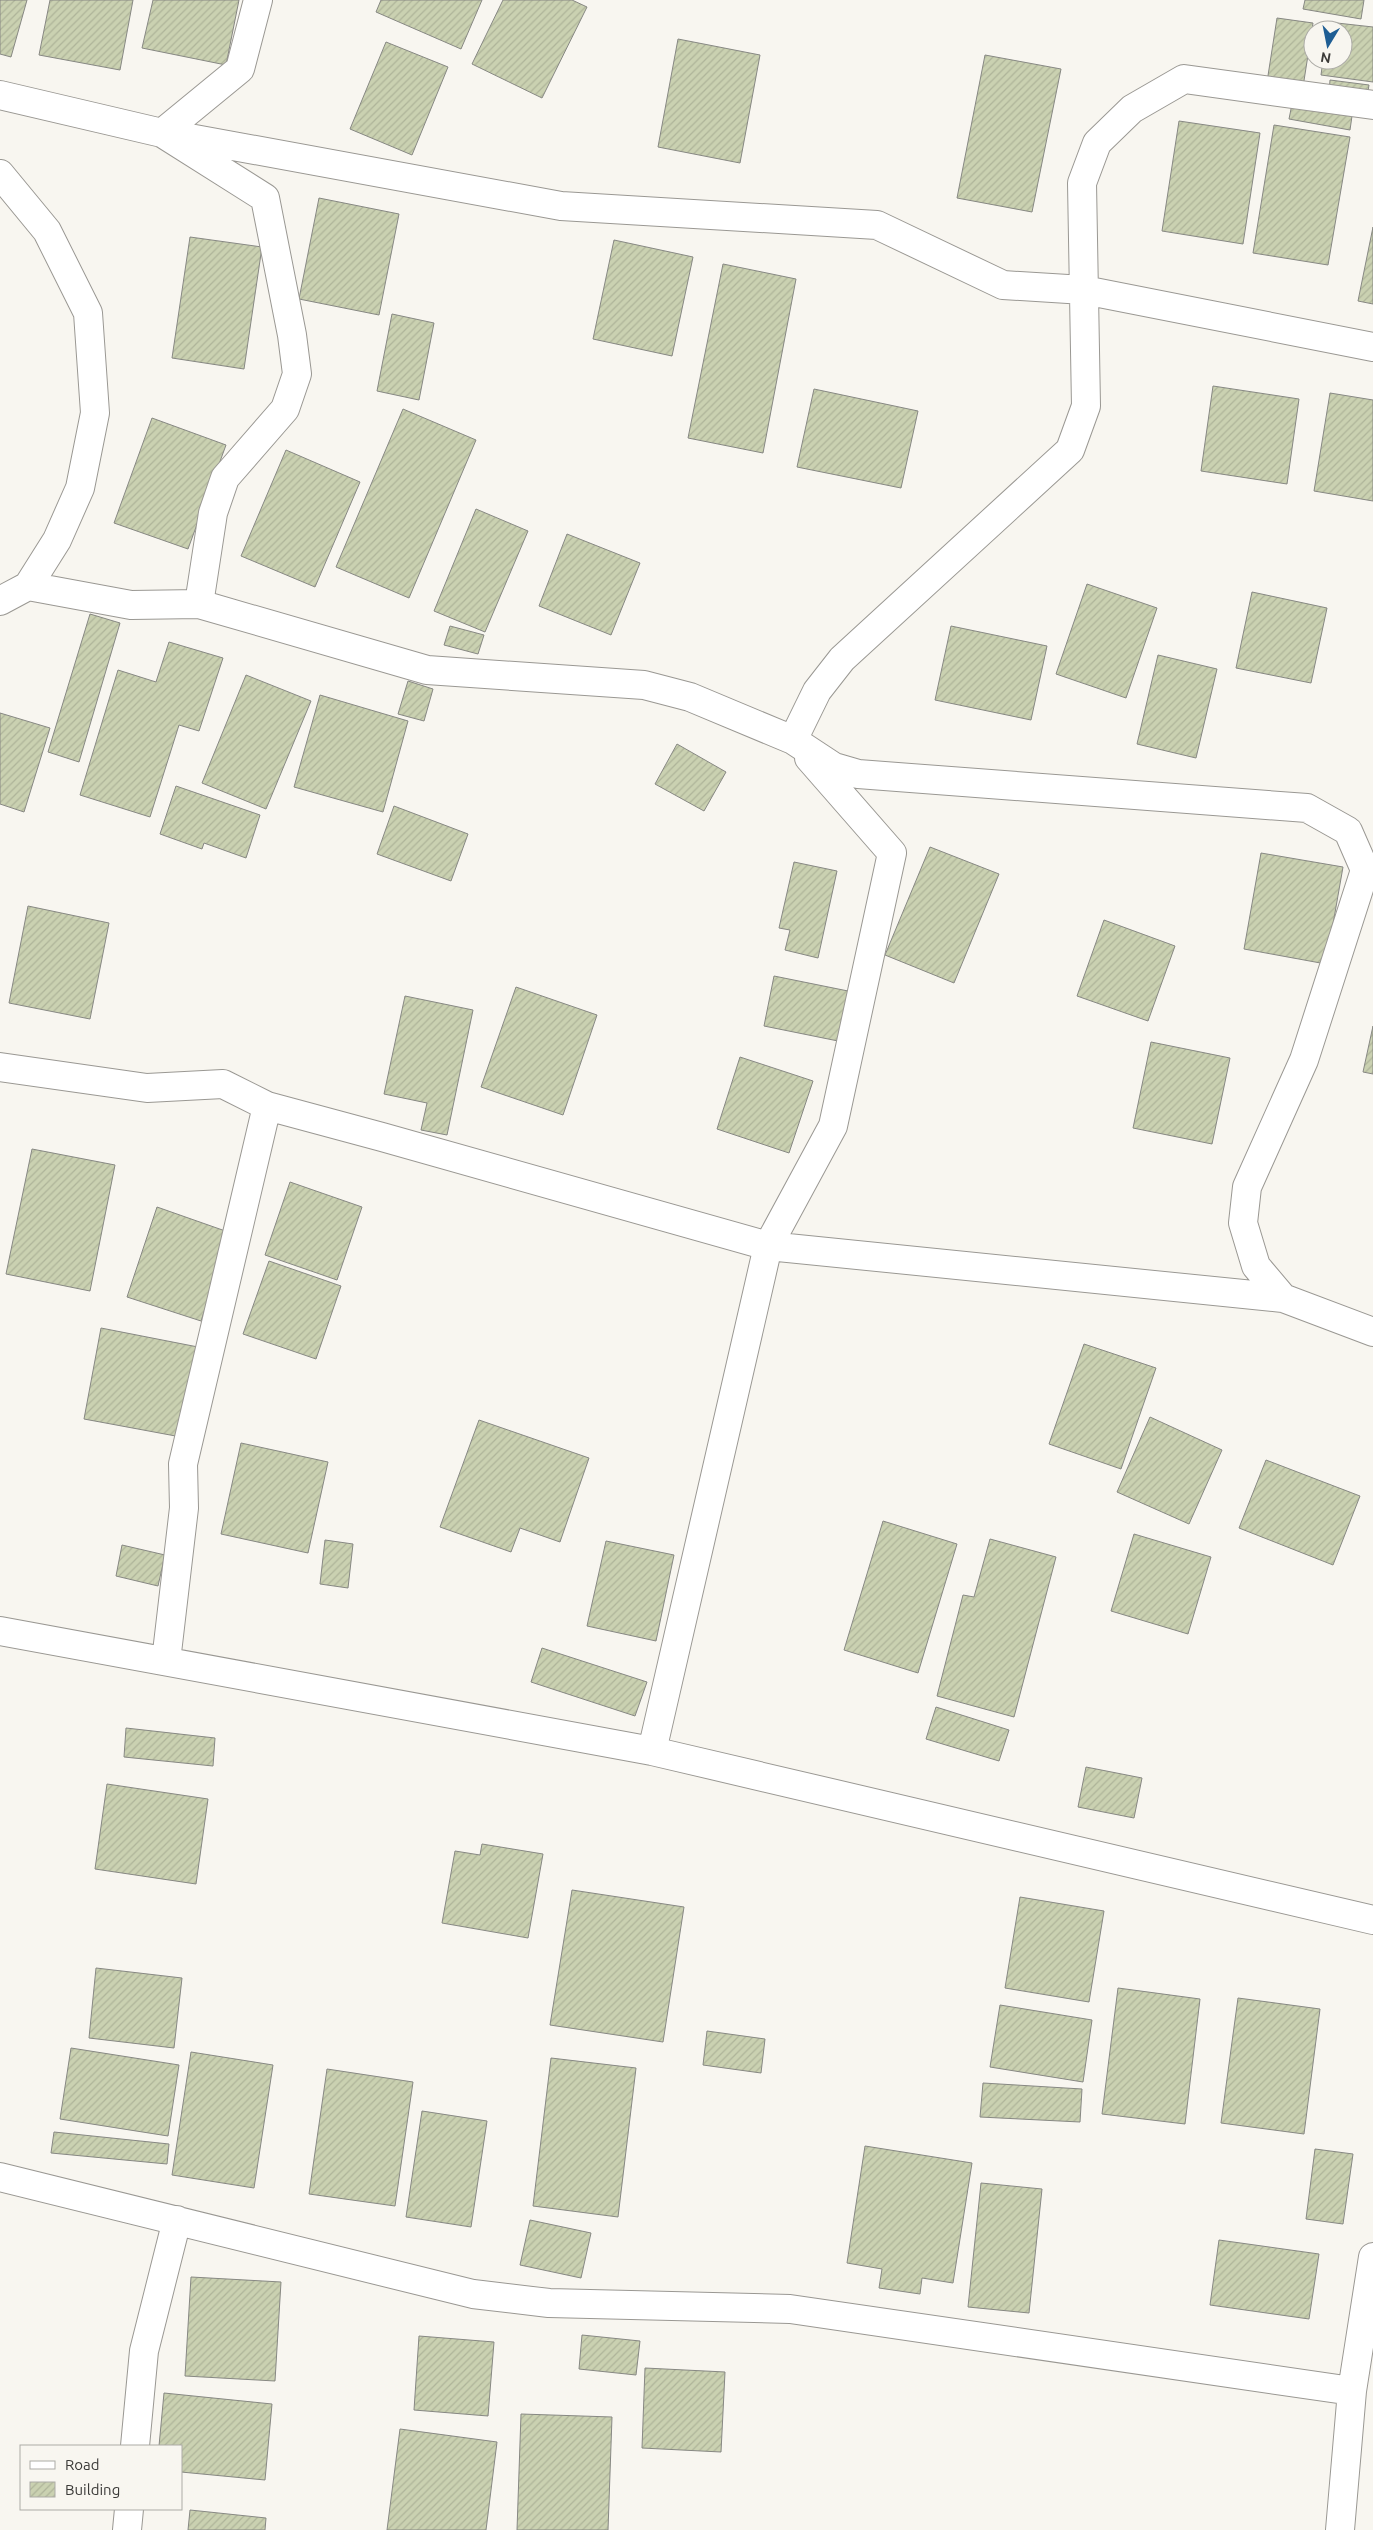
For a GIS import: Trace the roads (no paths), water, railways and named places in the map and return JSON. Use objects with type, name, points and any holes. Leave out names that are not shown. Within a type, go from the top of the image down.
[{"type":"street","points":[[162,133],[240,69],[258,0]]},
{"type":"street","points":[[793,740],[817,691],[842,659],[1070,450],[1086,406],[1082,183],[1097,143],[1132,109],[1184,79],[1373,105]]},
{"type":"street","points":[[0,95],[162,133],[561,206],[877,224],[1003,285],[1084,290],[1373,347]]},
{"type":"street","points":[[162,133],[265,198],[292,335],[297,374],[285,409],[225,478],[213,513],[199,604]]},
{"type":"street","points":[[0,174],[47,231],[88,313],[95,413],[80,488],[57,540],[28,586],[0,601]]},
{"type":"street","points":[[28,586],[131,605],[199,604],[427,670],[644,685],[690,697],[793,740],[834,767],[858,774],[1307,808],[1348,831],[1369,870],[1304,1060],[1247,1187],[1243,1223],[1256,1266],[1283,1298]]},
{"type":"street","points":[[652,1751],[768,1246],[833,1126],[892,853],[793,740]]},
{"type":"street","points":[[0,1068],[147,1088],[223,1084],[267,1106],[768,1246],[1283,1298],[1373,1332]]},
{"type":"street","points":[[166,1661],[184,1508],[183,1464],[267,1106]]},
{"type":"street","points":[[0,1630],[652,1751],[1373,1920]]},
{"type":"street","points":[[0,2177],[473,2294],[549,2303],[790,2309],[1352,2391]]},
{"type":"street","points":[[135,2445],[144,2351],[177,2220]]},
{"type":"street","points":[[1340,2530],[1352,2391],[1373,2257]]},
{"type":"street","points":[[127,2530],[129,2510]]}]
